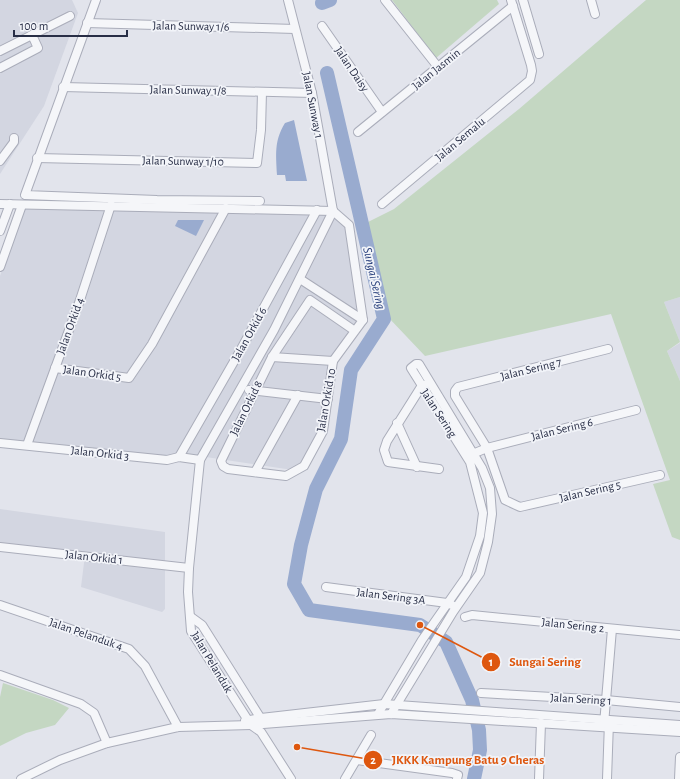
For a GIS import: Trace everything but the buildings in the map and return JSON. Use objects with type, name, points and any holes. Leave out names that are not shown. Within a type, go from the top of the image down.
[{"type":"street","points":[[96,0],[37,158],[25,196],[260,201]]},
{"type":"street","name":"Jalan Sunway 1","points":[[288,0],[312,93],[332,211]]},
{"type":"street","points":[[385,0],[438,67]]},
{"type":"street","points":[[523,0],[539,54]]},
{"type":"street","points":[[591,0],[595,14]]},
{"type":"street","name":"Jalan Jasmin","points":[[358,132],[438,67],[512,3]]},
{"type":"street","name":"Jalan Semalu","points":[[382,204],[530,80],[532,71],[512,3]]},
{"type":"street","points":[[0,51],[70,16]]},
{"type":"street","name":"Jalan Sunway 1/6","points":[[87,24],[295,29]]},
{"type":"street","name":"Jalan Daisy","points":[[322,26],[382,112]]},
{"type":"street","points":[[0,68],[38,48],[32,35]]},
{"type":"street","name":"Jalan Sunway 1/8","points":[[64,87],[312,93]]},
{"type":"street","name":"Jalan Sunway 1/10","points":[[37,158],[258,163],[262,92]]},
{"type":"street","points":[[0,161],[14,142],[14,138]]},
{"type":"street","points":[[0,204],[111,205],[332,211],[349,225],[363,320]]},
{"type":"street","points":[[0,231],[10,204]]},
{"type":"street","points":[[0,267],[22,205]]},
{"type":"street","name":"Jalan Orkid 4","points":[[27,445],[80,300],[111,205]]},
{"type":"street","name":"Jalan Orkid 5","points":[[55,368],[129,378],[152,344],[226,208]]},
{"type":"street","name":"Jalan Orkid 6","points":[[179,457],[240,351],[317,210]]},
{"type":"street","points":[[191,617],[188,592],[189,568],[200,460],[242,389],[274,330],[332,211]]},
{"type":"street","points":[[300,279],[363,320]]},
{"type":"street","name":"Jalan Orkid 8","points":[[221,461],[272,356],[286,338],[310,300],[355,331]]},
{"type":"street","name":"Jalan Orkid 10","points":[[221,461],[223,466],[228,469],[286,476],[304,466],[323,431],[333,361],[363,320]]},
{"type":"street","points":[[274,330],[286,338]]},
{"type":"street","name":"Jalan Sering 7","points":[[487,448],[455,396],[455,391],[458,387],[608,349]]},
{"type":"street","points":[[272,356],[333,361]]},
{"type":"street","name":"Jalan Sering","points":[[396,705],[454,610],[480,573],[488,542],[492,514],[490,488],[471,455],[425,384],[398,423]]},
{"type":"street","points":[[242,389],[328,399]]},
{"type":"street","points":[[255,472],[298,395]]},
{"type":"street","name":"Jalan Sering 6","points":[[471,455],[487,448],[636,410]]},
{"type":"street","points":[[398,423],[417,467]]},
{"type":"street","points":[[398,423],[387,441],[384,450],[388,462],[439,469]]},
{"type":"street","name":"Jalan Orkid 3","points":[[0,443],[167,460],[179,457],[200,460]]},
{"type":"street","name":"Jalan Sering 5","points":[[487,448],[505,500],[520,507],[660,475]]},
{"type":"street","name":"Jalan Sering","points":[[378,714],[422,640],[466,577],[480,536],[483,513],[471,455]]},
{"type":"street","name":"Jalan Orkid 1","points":[[0,546],[189,568]]},
{"type":"street","name":"Jalan Sering 3A","points":[[326,587],[446,605],[454,610]]},
{"type":"street","name":"Jalan Pelanduk 4","points":[[0,605],[129,649],[145,666],[178,727]]},
{"type":"street","name":"Jalan Sering 2","points":[[465,617],[472,615],[680,635]]},
{"type":"street","name":"Jalan Pelanduk","points":[[191,617],[202,626],[262,720]]},
{"type":"street","name":"Jalan Pelanduk","points":[[191,617],[191,631],[249,722]]},
{"type":"street","points":[[608,779],[606,700],[612,629]]},
{"type":"street","points":[[0,675],[81,704],[94,713],[107,743]]},
{"type":"street","name":"Jalan Sering 1","points":[[481,693],[606,700],[680,707]]},
{"type":"street","points":[[25,778],[60,760],[107,743],[178,727],[238,725],[262,720],[384,704],[494,711],[680,732]]},
{"type":"street","points":[[391,714],[396,705]]},
{"type":"street","points":[[262,720],[391,714],[541,723],[680,725]]},
{"type":"street","points":[[261,732],[262,720]]},
{"type":"street","points":[[249,722],[261,732],[291,779]]},
{"type":"street","points":[[539,779],[541,723]]},
{"type":"street","points":[[345,779],[358,760],[370,735]]},
{"type":"street","points":[[680,758],[680,779]]},
{"type":"street","points":[[358,760],[452,773],[457,777]]},
{"type":"shaded area","points":[[0,0],[72,0],[78,13],[44,106],[0,174]]},
{"type":"shaded area","points":[[24,208],[326,213],[333,216],[346,226],[359,320],[331,358],[320,429],[302,464],[293,470],[179,453],[163,457],[0,440],[0,276]]},
{"type":"shaded area","points":[[680,297],[680,342],[664,302]]},
{"type":"shaded area","points":[[680,343],[680,381],[667,351]]},
{"type":"shaded area","points":[[0,509],[165,532],[165,609],[162,612],[81,587],[85,555],[0,544]]},
{"type":"green space","points":[[392,0],[497,0],[499,4],[436,58]]},
{"type":"green space","points":[[646,0],[680,0],[680,297],[664,302],[680,342],[667,351],[680,381],[680,540],[672,537],[653,484],[670,480],[611,314],[425,356],[388,317],[366,223],[394,209],[519,109]]},
{"type":"green space","points":[[3,683],[53,700],[69,708],[55,725],[26,733],[0,746],[0,697]]},
{"type":"water","points":[[294,120],[307,181],[286,181],[285,175],[277,175],[277,142],[285,123]]},
{"type":"water","points":[[178,220],[204,220],[196,236],[175,226]]},
{"type":"waterway","points":[[322,3],[330,0]]},
{"type":"waterway","name":"Sungai Sering","points":[[327,73],[384,319],[351,370],[341,439],[316,489],[301,545],[294,584],[309,610],[420,625],[446,642],[472,700],[479,730],[480,750],[474,779]]},
{"type":"place","name":"Sungai Sering","points":[[420,625]]},
{"type":"place","name":"JKKK Kampung Batu 9 Cheras","points":[[297,747]]}]
